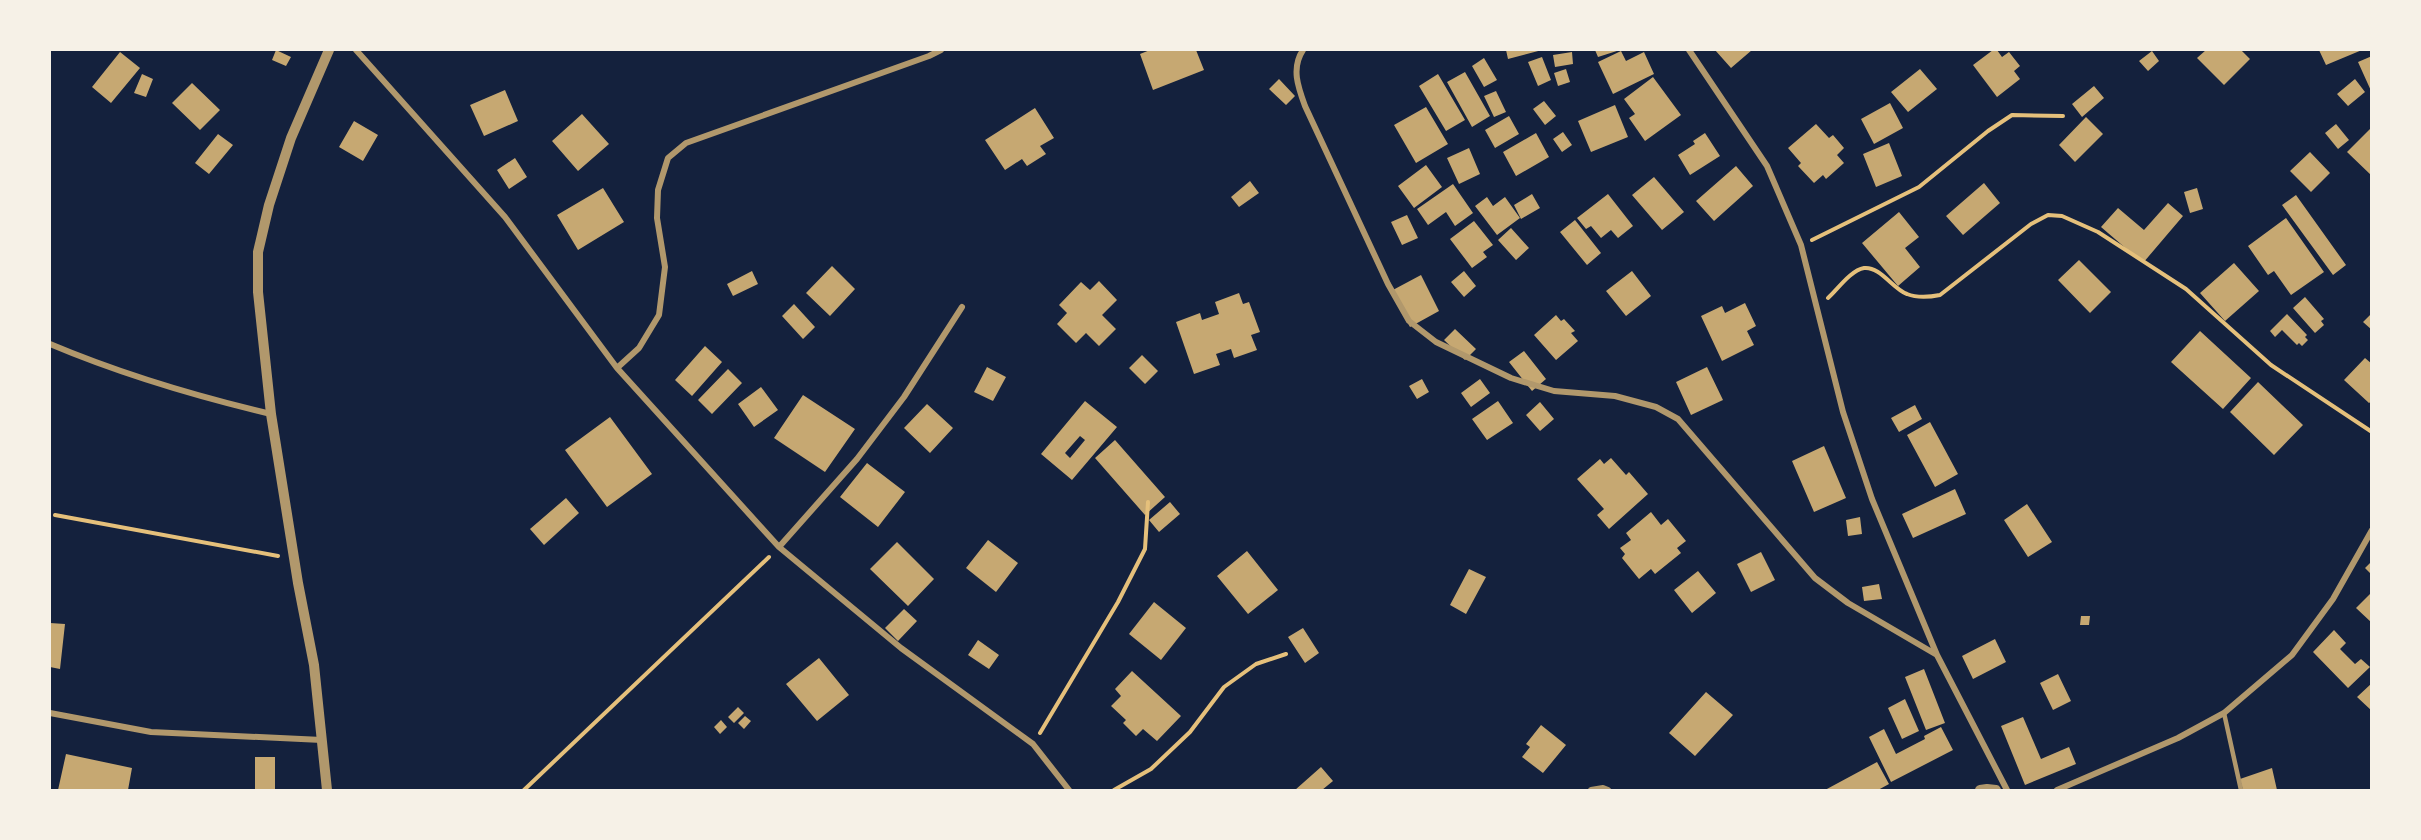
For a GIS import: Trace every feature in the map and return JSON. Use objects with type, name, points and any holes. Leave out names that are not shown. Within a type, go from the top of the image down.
[{"type":"street","points":[[327,790],[314,665],[294,559],[271,414],[258,292],[258,252],[269,205],[291,138],[329,50]]},
{"type":"street","points":[[356,50],[505,217],[617,368],[779,547],[901,648],[1033,744],[1069,790]]},
{"type":"street","points":[[617,368],[639,348],[659,315],[665,267],[657,218],[658,190],[668,158],[686,143],[907,64],[940,50]]},
{"type":"street","points":[[1303,50],[1298,58],[1296,81],[1305,106],[1389,284],[1409,321],[1436,342],[1511,378],[1554,392],[1615,396],[1656,407],[1678,419],[1815,578],[1848,603],[1937,655]]},
{"type":"street","points":[[1689,50],[1767,166],[1801,245],[1843,412],[1872,499],[1937,655],[2007,790]]},
{"type":"street","points":[[779,547],[857,459],[904,397],[962,307]]},
{"type":"street","points":[[50,344],[99,365],[201,398],[271,414]]},
{"type":"street","points":[[2057,790],[2178,738],[2224,713],[2292,655],[2333,599],[2372,530]]},
{"type":"street","points":[[50,713],[151,732],[322,740]]},
{"type":"street","points":[[1591,790],[1603,788],[1608,790]]},
{"type":"street","points":[[1980,790],[1996,790]]},
{"type":"lane","points":[[2224,713],[2241,790]]},
{"type":"path","points":[[1801,245],[1919,187],[1988,131],[2012,115],[2063,116]]},
{"type":"path","points":[[1816,309],[1854,273],[1863,268],[1873,270],[1908,294],[1930,297],[1940,295],[2031,224],[2048,215],[2062,216],[2098,232],[2186,289],[2271,365],[2372,432]]},
{"type":"path","points":[[1033,744],[1118,602],[1145,549],[1148,502]]},
{"type":"path","points":[[55,515],[294,559]]},
{"type":"path","points":[[524,790],[779,547]]},
{"type":"path","points":[[1114,790],[1151,769],[1190,732],[1224,687],[1256,664],[1286,654]]},
{"type":"building","points":[[276,50],[291,57],[286,66],[272,60]]},
{"type":"building","points":[[1150,50],[1196,50],[1204,70],[1153,90],[1140,54]]},
{"type":"building","points":[[1506,50],[1542,50],[1508,59]]},
{"type":"building","points":[[1595,50],[1620,50],[1598,57]]},
{"type":"building","points":[[1715,50],[1752,50],[1731,68]]},
{"type":"building","points":[[1993,50],[1997,50],[2002,57],[2009,52],[2020,66],[2014,71],[2020,79],[1997,97],[1973,65]]},
{"type":"building","points":[[2206,50],[2241,50],[2250,59],[2224,85],[2197,58]]},
{"type":"building","points":[[2319,50],[2362,50],[2326,65]]},
{"type":"building","points":[[1621,51],[1626,61],[1644,52],[1654,74],[1613,94],[1598,62]]},
{"type":"building","points":[[2152,51],[2159,61],[2148,71],[2139,61]]},
{"type":"building","points":[[120,52],[140,68],[111,103],[92,87]]},
{"type":"building","points":[[1572,52],[1573,64],[1555,67],[1553,55]]},
{"type":"building","points":[[2372,56],[2372,93],[2358,62]]},
{"type":"building","points":[[1542,57],[1551,80],[1538,86],[1528,62]]},
{"type":"building","points":[[1484,58],[1497,80],[1484,87],[1472,66]]},
{"type":"building","points":[[1566,69],[1570,82],[1558,86],[1554,73]]},
{"type":"building","points":[[1920,69],[1937,89],[1908,112],[1891,92]]},
{"type":"building","points":[[1465,72],[1490,116],[1472,127],[1447,82]]},
{"type":"building","points":[[142,74],[153,79],[146,97],[134,93]]},
{"type":"building","points":[[1438,74],[1465,120],[1446,131],[1419,86]]},
{"type":"building","points":[[1653,77],[1681,115],[1645,141],[1629,118],[1635,114],[1624,99]]},
{"type":"building","points":[[1279,79],[1295,96],[1286,105],[1269,89]]},
{"type":"building","points":[[2355,79],[2365,92],[2348,106],[2337,94]]},
{"type":"building","points":[[192,83],[220,110],[200,130],[172,103]]},
{"type":"building","points":[[2094,86],[2104,98],[2082,117],[2072,104]]},
{"type":"building","points":[[505,90],[518,121],[484,136],[470,105]]},
{"type":"building","points":[[1496,91],[1506,112],[1494,117],[1484,96]]},
{"type":"building","points":[[1544,101],[1556,116],[1545,125],[1533,109]]},
{"type":"building","points":[[1890,103],[1903,128],[1874,144],[1861,119]]},
{"type":"building","points":[[1615,105],[1628,137],[1591,152],[1578,121]]},
{"type":"building","points":[[1426,107],[1448,144],[1416,163],[1394,125]]},
{"type":"building","points":[[1035,108],[1054,138],[1040,146],[1046,154],[1027,166],[1022,159],[1005,170],[985,140]]},
{"type":"building","points":[[582,114],[609,144],[578,171],[552,141]]},
{"type":"building","points":[[1509,116],[1519,134],[1495,148],[1485,130]]},
{"type":"building","points":[[2086,117],[2103,134],[2075,162],[2059,145]]},
{"type":"building","points":[[354,121],[378,135],[363,161],[339,147]]},
{"type":"building","points":[[1816,124],[1829,138],[1833,135],[1844,148],[1837,155],[1844,163],[1826,179],[1823,175],[1814,183],[1798,166],[1801,163],[1788,148]]},
{"type":"building","points":[[2336,124],[2349,140],[2338,149],[2325,133]]},
{"type":"building","points":[[2372,127],[2372,176],[2347,152]]},
{"type":"building","points":[[1563,132],[1572,145],[1562,152],[1553,139]]},
{"type":"building","points":[[1536,133],[1549,157],[1516,176],[1503,152]]},
{"type":"building","points":[[1705,133],[1720,156],[1690,175],[1678,155],[1695,144],[1693,141]]},
{"type":"building","points":[[218,134],[233,145],[209,174],[195,163]]},
{"type":"building","points":[[1889,143],[1902,176],[1876,187],[1863,154]]},
{"type":"building","points":[[1469,148],[1480,174],[1459,184],[1447,158]]},
{"type":"building","points":[[2310,152],[2330,173],[2311,192],[2290,171]]},
{"type":"building","points":[[515,158],[527,177],[509,189],[497,170]]},
{"type":"building","points":[[1426,165],[1442,187],[1414,208],[1398,186]]},
{"type":"building","points":[[1736,166],[1753,186],[1714,221],[1696,201]]},
{"type":"building","points":[[1654,177],[1684,212],[1662,230],[1632,195]]},
{"type":"building","points":[[1250,181],[1259,193],[1239,207],[1231,197]]},
{"type":"building","points":[[1984,183],[2000,203],[1963,235],[1946,216]]},
{"type":"building","points":[[1453,184],[1473,213],[1455,226],[1446,212],[1428,225],[1417,209]]},
{"type":"building","points":[[603,188],[624,222],[578,250],[557,215]]},
{"type":"building","points":[[2197,188],[2203,209],[2190,213],[2184,192]]},
{"type":"building","points":[[1532,194],[1540,208],[1521,219],[1514,205]]},
{"type":"building","points":[[1608,194],[1633,226],[1618,238],[1611,230],[1601,238],[1591,226],[1586,229],[1577,218]]},
{"type":"building","points":[[2296,195],[2346,265],[2333,275],[2282,205]]},
{"type":"building","points":[[1487,197],[1493,206],[1505,197],[1520,218],[1497,235],[1475,206]]},
{"type":"building","points":[[2168,203],[2183,216],[2143,263],[2101,227],[2118,208],[2144,230]]},
{"type":"building","points":[[1899,212],[1919,237],[1905,248],[1920,267],[1898,286],[1862,243]]},
{"type":"building","points":[[1407,215],[1418,238],[1402,245],[1391,222]]},
{"type":"building","points":[[2286,218],[2324,272],[2291,295],[2274,271],[2268,275],[2248,246]]},
{"type":"building","points":[[1575,220],[1601,253],[1587,265],[1560,232]]},
{"type":"building","points":[[1474,221],[1493,245],[1483,252],[1487,257],[1472,268],[1450,239]]},
{"type":"building","points":[[1511,228],[1529,248],[1516,260],[1498,240]]},
{"type":"building","points":[[2079,260],[2111,292],[2090,313],[2058,280]]},
{"type":"building","points":[[2234,263],[2259,291],[2225,321],[2200,293]]},
{"type":"building","points":[[832,266],[855,289],[830,316],[806,293]]},
{"type":"building","points":[[752,271],[758,284],[733,296],[727,284]]},
{"type":"building","points":[[1464,271],[1476,286],[1464,297],[1451,282]]},
{"type":"building","points":[[1632,271],[1651,296],[1626,316],[1606,291]]},
{"type":"building","points":[[1421,275],[1439,311],[1410,327],[1391,291]]},
{"type":"building","points":[[1099,281],[1117,300],[1102,315],[1116,329],[1099,346],[1086,333],[1076,343],[1057,324],[1067,313],[1059,305],[1081,282],[1090,290]]},
{"type":"building","points":[[1239,293],[1243,304],[1249,302],[1260,332],[1251,335],[1257,350],[1234,358],[1231,349],[1216,354],[1220,365],[1194,374],[1176,322],[1200,313],[1202,320],[1219,314],[1215,302]]},
{"type":"building","points":[[2305,297],[2324,319],[2321,321],[2324,325],[2315,333],[2293,308]]},
{"type":"building","points":[[1745,303],[1756,326],[1747,331],[1754,345],[1722,361],[1701,316],[1722,306],[1725,313]]},
{"type":"building","points":[[794,304],[815,327],[803,339],[782,316]]},
{"type":"building","points":[[2372,313],[2372,330],[2363,322]]},
{"type":"building","points":[[2287,314],[2307,335],[2305,337],[2308,340],[2302,346],[2299,343],[2297,345],[2282,330],[2275,337],[2270,331]]},
{"type":"building","points":[[1556,315],[1561,321],[1564,319],[1575,331],[1571,333],[1578,341],[1556,360],[1534,335]]},
{"type":"building","points":[[1455,329],[1476,349],[1465,360],[1444,340]]},
{"type":"building","points":[[2200,331],[2251,378],[2223,409],[2171,362]]},
{"type":"building","points":[[705,346],[722,362],[692,396],[675,380]]},
{"type":"building","points":[[1524,351],[1546,379],[1532,391],[1509,362]]},
{"type":"building","points":[[1142,355],[1158,371],[1145,384],[1129,368]]},
{"type":"building","points":[[2365,358],[2372,364],[2372,401],[2369,403],[2344,380]]},
{"type":"building","points":[[987,367],[1006,377],[993,401],[974,392]]},
{"type":"building","points":[[1707,367],[1723,400],[1691,415],[1676,382]]},
{"type":"building","points":[[728,369],[742,383],[712,414],[698,400]]},
{"type":"building","points":[[1422,379],[1429,392],[1417,399],[1409,386]]},
{"type":"building","points":[[1480,379],[1490,393],[1471,407],[1461,393]]},
{"type":"building","points":[[2258,382],[2303,425],[2274,455],[2230,412]]},
{"type":"building","points":[[761,387],[778,410],[754,427],[738,404]]},
{"type":"building","points":[[803,395],[855,429],[825,472],[774,438]]},
{"type":"building","points":[[1085,401],[1117,427],[1072,480],[1041,454]],"holes":[[[1080,436],[1085,440],[1070,458],[1065,453]]]},
{"type":"building","points":[[1498,401],[1513,423],[1487,440],[1472,419]]},
{"type":"building","points":[[1540,402],[1554,419],[1540,431],[1526,415]]},
{"type":"building","points":[[927,404],[953,428],[930,453],[904,428]]},
{"type":"building","points":[[1915,405],[1922,419],[1899,432],[1891,418]]},
{"type":"building","points":[[610,417],[652,474],[607,507],[565,450]]},
{"type":"building","points":[[1930,422],[1958,474],[1935,487],[1907,435]]},
{"type":"building","points":[[1115,440],[1165,497],[1145,515],[1095,458]]},
{"type":"building","points":[[1824,446],[1846,498],[1814,512],[1792,461]]},
{"type":"building","points":[[1611,458],[1626,475],[1629,472],[1648,494],[1609,529],[1597,515],[1604,509],[1577,479],[1600,459],[1604,464]]},
{"type":"building","points":[[867,463],[905,492],[878,527],[840,497]]},
{"type":"building","points":[[1955,489],[1966,514],[1913,538],[1902,514]]},
{"type":"building","points":[[566,498],[579,513],[544,545],[530,529]]},
{"type":"building","points":[[1170,502],[1180,514],[1159,532],[1149,520]]},
{"type":"building","points":[[2027,504],[2052,542],[2028,557],[2004,520]]},
{"type":"building","points":[[1651,512],[1661,525],[1668,519],[1686,541],[1677,548],[1681,553],[1655,574],[1651,569],[1639,579],[1622,558],[1625,554],[1620,548],[1631,540],[1626,533]]},
{"type":"building","points":[[1860,517],[1862,534],[1848,536],[1846,520]]},
{"type":"building","points":[[988,540],[1018,563],[996,592],[966,568]]},
{"type":"building","points":[[897,542],[934,579],[908,606],[870,569]]},
{"type":"building","points":[[1247,551],[1278,590],[1248,614],[1217,576]]},
{"type":"building","points":[[1761,552],[1775,580],[1751,592],[1737,564]]},
{"type":"building","points":[[2372,561],[2372,575],[2365,568]]},
{"type":"building","points":[[1469,569],[1486,577],[1466,614],[1450,605]]},
{"type":"building","points":[[1698,571],[1716,593],[1692,613],[1674,590]]},
{"type":"building","points":[[1879,584],[1882,599],[1864,601],[1862,587]]},
{"type":"building","points":[[2372,592],[2372,623],[2356,608]]},
{"type":"building","points":[[1154,602],[1186,628],[1161,660],[1129,634]]},
{"type":"building","points":[[904,609],[917,621],[898,641],[885,628]]},
{"type":"building","points":[[2081,616],[2090,616],[2089,625],[2080,625]]},
{"type":"building","points":[[50,623],[65,624],[60,669],[50,667]]},
{"type":"building","points":[[1303,628],[1319,653],[1305,663],[1288,637]]},
{"type":"building","points":[[2334,630],[2346,643],[2340,649],[2355,664],[2361,659],[2370,667],[2348,688],[2313,652]]},
{"type":"building","points":[[1995,639],[2006,662],[1973,679],[1962,656]]},
{"type":"building","points":[[978,640],[999,655],[989,669],[968,655]]},
{"type":"building","points":[[819,658],[849,695],[817,721],[786,684]]},
{"type":"building","points":[[1924,669],[1945,723],[1926,730],[1905,677]]},
{"type":"building","points":[[1132,671],[1181,716],[1157,741],[1143,729],[1136,736],[1123,723],[1126,720],[1111,706],[1121,696],[1115,689]]},
{"type":"building","points":[[2058,674],[2071,701],[2053,710],[2040,683]]},
{"type":"building","points":[[2372,683],[2372,711],[2357,697]]},
{"type":"building","points":[[1706,692],[1733,715],[1695,756],[1669,733]]},
{"type":"building","points":[[1905,699],[1919,731],[1902,739],[1888,708]]},
{"type":"building","points":[[738,707],[744,713],[734,723],[728,717]]},
{"type":"building","points":[[745,716],[751,721],[744,729],[738,723]]},
{"type":"building","points":[[2023,717],[2041,759],[2069,747],[2076,764],[2025,785],[2001,726]]},
{"type":"building","points":[[721,720],[727,727],[720,734],[714,727]]},
{"type":"building","points":[[1541,725],[1566,745],[1543,773],[1522,757],[1530,747],[1526,744]]},
{"type":"building","points":[[1941,727],[1953,750],[1891,782],[1869,737],[1884,729],[1896,754],[1925,739],[1924,736]]},
{"type":"building","points":[[66,754],[132,768],[128,790],[58,790]]},
{"type":"building","points":[[255,757],[275,757],[275,790],[255,790]]},
{"type":"building","points":[[1877,762],[1889,784],[1878,790],[1825,790]]},
{"type":"building","points":[[1321,767],[1333,781],[1322,790],[1295,790]]},
{"type":"building","points":[[2272,768],[2277,790],[2243,790],[2240,779]]}]
